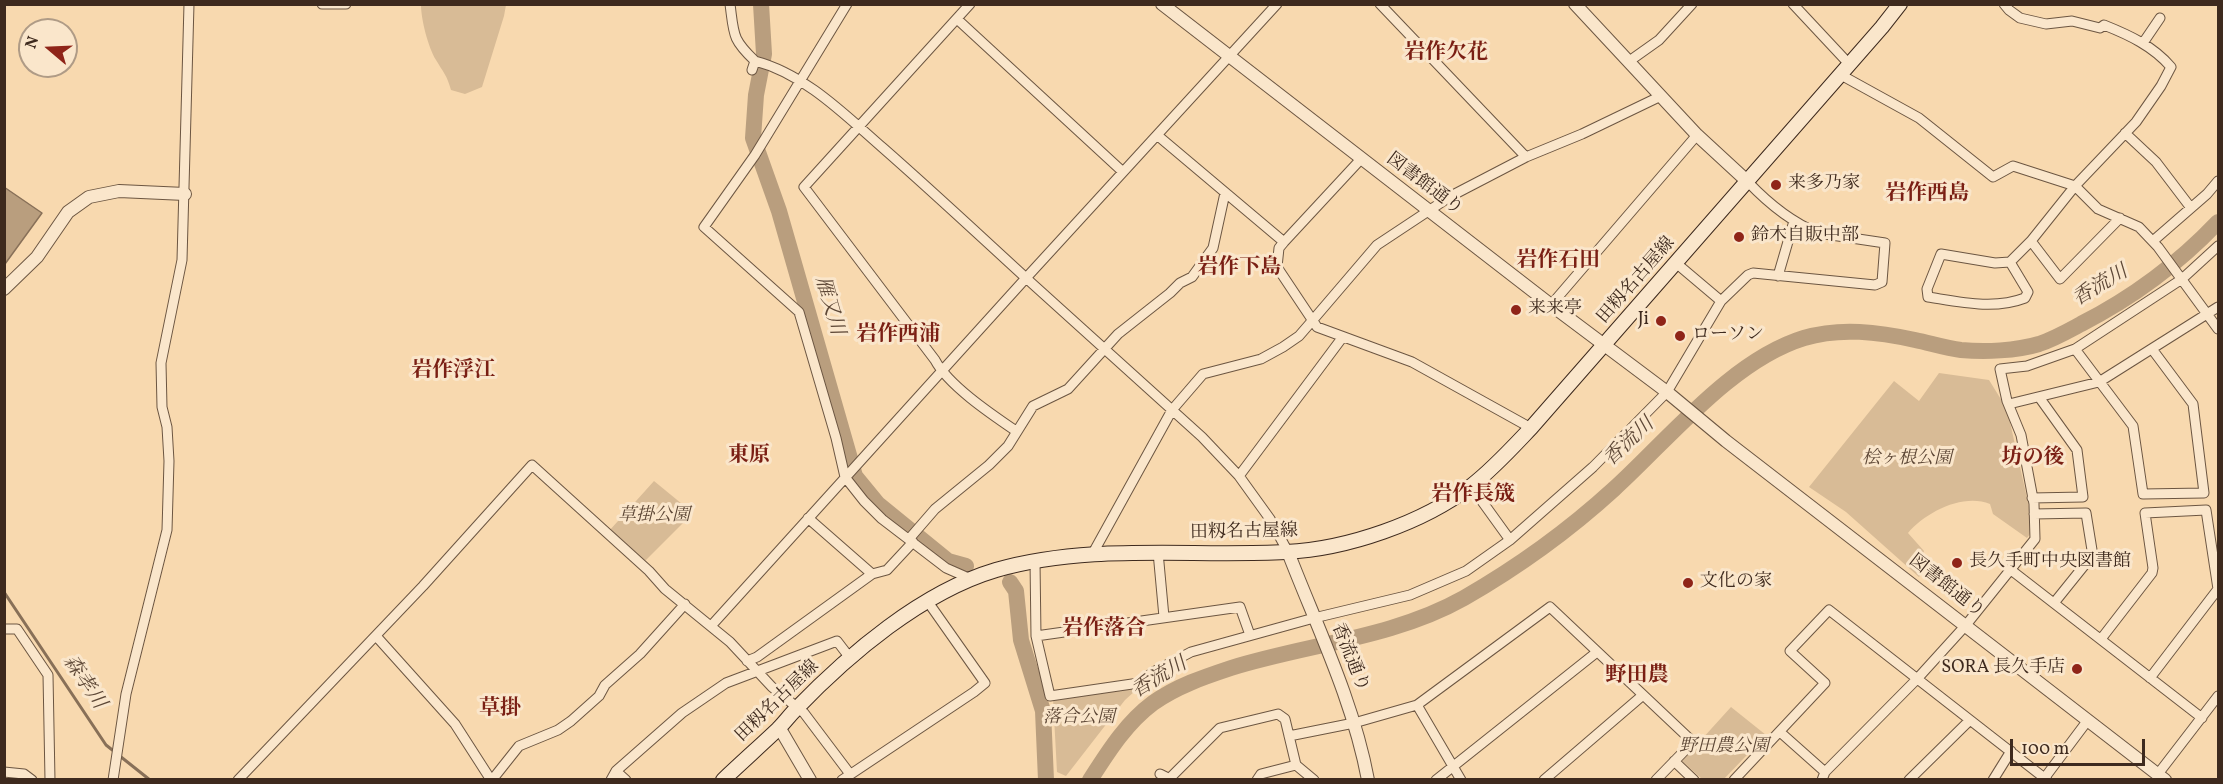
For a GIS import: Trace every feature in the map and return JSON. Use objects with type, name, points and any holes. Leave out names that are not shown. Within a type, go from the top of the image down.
[{"type":"main road","name":"田籾名古屋線","points":[[725,779],[850,658],[893,624],[971,579],[996,570],[1035,561],[1093,553],[1288,552],[1343,544],[1368,537],[1426,513],[1471,486],[1502,459],[1605,345],[1846,70],[1900,4]]},
{"type":"street","points":[[113,780],[126,694],[168,530],[169,461],[160,377],[182,260],[189,4]]},
{"type":"street","points":[[322,4],[346,4]]},
{"type":"street","points":[[730,4],[734,36],[738,45],[754,64],[775,66],[832,104],[1105,348],[1202,437],[1239,476],[1270,519],[1288,552]]},
{"type":"street","points":[[847,4],[757,151],[704,227],[799,312],[836,438],[845,477],[870,507],[946,568],[971,579]]},
{"type":"street","points":[[970,4],[804,187],[935,360],[941,372],[1016,431]]},
{"type":"street","name":"図書館通り","points":[[1161,4],[1551,306],[1667,392],[2162,777]]},
{"type":"street","points":[[711,626],[859,460],[1277,4]]},
{"type":"street","points":[[1380,4],[1526,157]]},
{"type":"street","points":[[1035,561],[1036,636],[1050,696],[1139,683],[1170,662],[1191,652],[1410,595],[1466,572],[1510,540],[1593,467],[1667,392],[1721,301],[1753,273],[1875,285],[1882,282],[1885,243],[1818,233],[1794,221],[1764,199],[1697,135],[1575,4]]},
{"type":"street","points":[[1628,62],[1659,40],[1692,4]]},
{"type":"street","points":[[1793,4],[1846,70],[1919,118],[1993,177],[2013,165],[2074,186],[2098,209],[2139,227],[2155,244],[2218,329]]},
{"type":"street","points":[[2004,4],[2008,10],[2020,18],[2046,24],[2072,21],[2100,28],[2104,25],[2126,33],[2144,43],[2170,67],[2161,86],[2136,122],[2074,186],[2031,241],[2010,262],[1995,263],[1941,254],[1927,289],[1928,297],[1983,304],[2010,304],[2025,298],[2028,292],[2010,262]]},
{"type":"street","points":[[2144,43],[2160,18]]},
{"type":"street","points":[[957,19],[1124,172]]},
{"type":"street","points":[[1093,553],[1172,410],[1203,374],[1261,358],[1299,336],[1377,245],[1451,196],[1526,157],[1582,134],[1661,96]]},
{"type":"street","points":[[2125,133],[2156,162],[2191,208]]},
{"type":"street","points":[[1157,135],[1284,242]]},
{"type":"street","points":[[1551,306],[1697,135]]},
{"type":"street","points":[[1361,159],[1279,248],[1277,267],[1317,327],[1412,362],[1531,428]]},
{"type":"street","points":[[2155,244],[2218,181]]},
{"type":"street","points":[[4,290],[37,257],[68,212],[89,197],[119,192],[185,194]]},
{"type":"street","points":[[747,661],[757,657],[872,574],[887,570],[911,540],[918,527],[935,509],[989,465],[1008,446],[1033,406],[1068,389],[1118,334],[1180,283],[1192,277],[1213,248],[1226,193]]},
{"type":"street","points":[[2031,241],[2060,279],[2120,218]]},
{"type":"street","points":[[1778,276],[1794,221]]},
{"type":"street","points":[[1780,732],[1824,776],[1966,625],[2036,539],[2032,498],[2021,435],[2009,404],[2000,369],[2027,366],[2075,349],[2180,277],[2218,246]]},
{"type":"street","points":[[1676,263],[1721,301]]},
{"type":"street","points":[[2009,404],[2099,382],[2218,307]]},
{"type":"street","points":[[1239,476],[1342,338]]},
{"type":"street","points":[[2075,349],[2133,426],[2143,494],[2204,493],[2193,404],[2152,349]]},
{"type":"street","points":[[2032,498],[2083,497],[2077,450],[2039,397]]},
{"type":"street","points":[[238,780],[285,728],[376,636],[532,465],[649,570],[665,589],[711,626],[757,672],[804,713],[846,777],[985,683],[928,602]]},
{"type":"street","points":[[1471,486],[1510,540]]},
{"type":"street","points":[[2101,639],[2152,573],[2145,513],[2206,510],[2218,589],[2150,678]]},
{"type":"street","points":[[2034,514],[2086,513],[2091,557],[2054,603]]},
{"type":"street","points":[[808,518],[872,574]]},
{"type":"street","points":[[1158,552],[1164,617]]},
{"type":"street","name":"香流通り","points":[[1288,552],[1333,662],[1361,744],[1368,780]]},
{"type":"street","points":[[2011,570],[2202,718]]},
{"type":"street","points":[[376,636],[455,724],[491,780],[519,746],[558,729],[577,716],[599,696],[605,685],[640,654],[685,604]]},
{"type":"street","points":[[1036,636],[1240,607],[1250,635]]},
{"type":"street","points":[[1289,736],[1354,723],[1417,705],[1550,608],[1693,742],[1656,780]]},
{"type":"street","points":[[1734,780],[1825,683],[1790,651],[1828,610],[2012,751],[2045,779],[2088,720]]},
{"type":"street","points":[[4,629],[16,628],[48,675],[50,780]]},
{"type":"street","points":[[626,780],[613,775],[682,713],[726,683],[837,641],[850,658]]},
{"type":"street","points":[[1436,780],[1597,652]]},
{"type":"street","points":[[1544,780],[1642,695]]},
{"type":"street","points":[[2162,777],[2218,696]]},
{"type":"street","points":[[1417,705],[1461,780]]},
{"type":"street","points":[[1160,774],[1171,779],[1220,728],[1278,714],[1285,719],[1296,765],[1314,780]]},
{"type":"street","points":[[1909,780],[1970,720]]},
{"type":"street","points":[[779,728],[810,780]]},
{"type":"street","points":[[1993,780],[2012,751]]},
{"type":"street","points":[[1674,761],[1694,780]]},
{"type":"street","points":[[1257,780],[1261,774],[1296,765]]},
{"type":"street","points":[[4,772],[24,774],[32,780]]},
{"type":"green space","points":[[421,5],[506,5],[482,87],[465,94],[451,90],[430,48]]},
{"type":"green space","name":"桧ヶ根公園","points":[[1939,373],[1989,380],[2007,409],[2034,529],[2027,538],[1993,514],[1990,504],[1979,501],[1946,506],[1925,518],[1908,533],[1924,551],[1920,562],[1926,566],[1919,577],[1846,512],[1809,487],[1894,381],[1919,401]]},
{"type":"green space","name":"草掛公園","points":[[654,481],[693,513],[644,562],[609,531]]},
{"type":"green space","name":"落合公園","points":[[1134,687],[1135,691],[1125,700],[1066,776],[1057,772],[1053,698]]},
{"type":"green space","name":"野田農公園","points":[[1731,707],[1766,735],[1724,779],[1702,779],[1682,761]]},
{"type":"shaded area","points":[[4,187],[42,213],[5,264],[4,264]]},
{"type":"waterway","name":"雁又川","points":[[761,4],[764,54],[756,95],[753,138],[779,211],[855,476],[878,504],[948,561],[966,566]]},
{"type":"waterway","name":"香流川","points":[[1090,780],[1118,738],[1134,720],[1153,703],[1181,687],[1231,668],[1350,639],[1437,612],[1504,574],[1561,534],[1597,504],[1727,382],[1777,349],[1804,338],[1845,332],[1888,335],[1970,351],[2011,350],[2039,344],[2100,314],[2136,291],[2187,252],[2218,222]]},
{"type":"waterway","name":"雁又川","points":[[1010,582],[1016,591],[1021,640],[1043,711],[1046,780]]},
{"type":"waterway","name":"森孝川","points":[[4,592],[106,745],[150,780]]},
{"type":"place","name":"来多乃家","points":[[1776,185]]},
{"type":"place","name":"鈴木自販中部","points":[[1739,237]]},
{"type":"place","name":"来来亭","points":[[1516,310]]},
{"type":"place","name":"Ji","points":[[1661,321]]},
{"type":"place","name":"ローソン","points":[[1680,336]]},
{"type":"place","name":"長久手町中央図書館","points":[[1957,563]]},
{"type":"place","name":"文化の家","points":[[1688,583]]},
{"type":"place","name":"SORA 長久手店","points":[[2077,669]]},
{"type":"district","name":"岩作欠花","points":[[1446,54]]},
{"type":"district","name":"岩作西島","points":[[1927,195]]},
{"type":"district","name":"岩作石田","points":[[1558,262]]},
{"type":"district","name":"岩作下島","points":[[1239,269]]},
{"type":"district","name":"岩作西浦","points":[[898,336]]},
{"type":"district","name":"岩作浮江","points":[[453,372]]},
{"type":"district","name":"東原","points":[[749,457]]},
{"type":"district","name":"坊の後","points":[[2033,459]]},
{"type":"district","name":"岩作長筬","points":[[1473,496]]},
{"type":"district","name":"岩作落合","points":[[1104,630]]},
{"type":"district","name":"野田農","points":[[1637,677]]},
{"type":"district","name":"草掛","points":[[500,710]]}]
